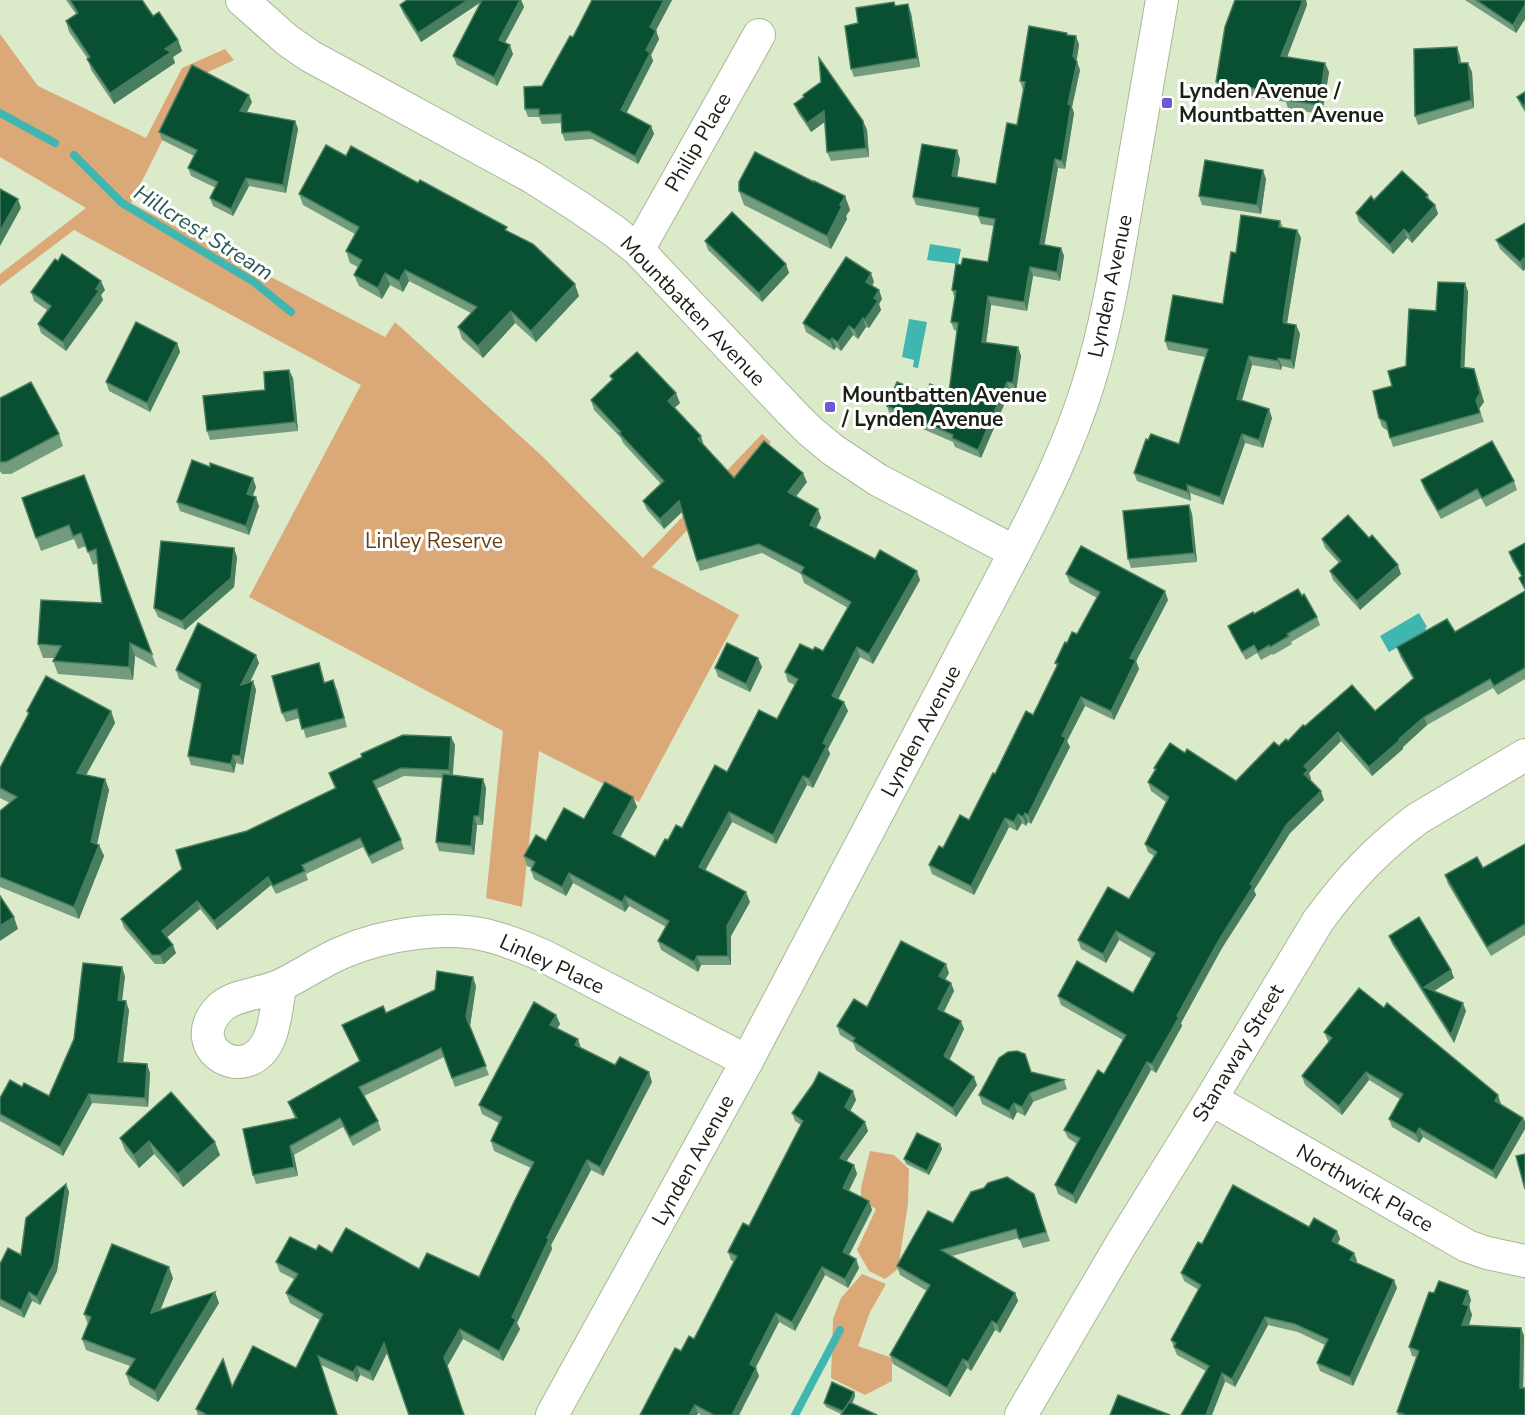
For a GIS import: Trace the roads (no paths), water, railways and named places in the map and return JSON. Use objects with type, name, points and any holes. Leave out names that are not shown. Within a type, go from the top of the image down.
[{"type":"street","name":"Mountbatten Avenue","points":[[242,0],[273,11],[287,40],[310,56],[538,181],[595,218],[638,250],[810,431],[833,450],[878,480],[1016,552]]},
{"type":"street","name":"Lynden Avenue","points":[[552,1415],[747,1060],[1043,497],[1071,432],[1100,344],[1162,0]]},
{"type":"street","name":"Philip Place","points":[[638,250],[759,35]]},
{"type":"street","name":"Stanaway Street","points":[[1021,1415],[1122,1241],[1318,921],[1352,878],[1387,842],[1417,819],[1525,755]]},
{"type":"street","name":"Linley Place","points":[[280,986],[342,952],[392,937],[439,932],[491,936],[544,956],[747,1060]]},
{"type":"street","name":"Northwick Place","points":[[1211,1099],[1467,1246],[1486,1254],[1525,1261]]},
{"type":"water","points":[[930,244],[961,249],[958,264],[927,260]]},
{"type":"water","points":[[909,319],[927,322],[918,368],[913,367],[914,360],[902,357]]},
{"type":"water","points":[[1419,613],[1427,631],[1389,652],[1380,636]]},
{"type":"waterway","name":"Hillcrest Stream","points":[[0,113],[55,143]]},
{"type":"waterway","name":"Hillcrest Stream","points":[[74,155],[122,203],[254,282],[291,312]]},
{"type":"waterway","name":"Hillcrest Stream","points":[[795,1415],[840,1330]]},
{"type":"place","name":"Lynden Avenue / Mountbatten Avenue","points":[[1167,103]]},
{"type":"place","name":"Mountbatten Avenue / Lynden Avenue","points":[[830,407]]},
{"type":"park label","name":"Linley Reserve","points":[[434,541]]}]
